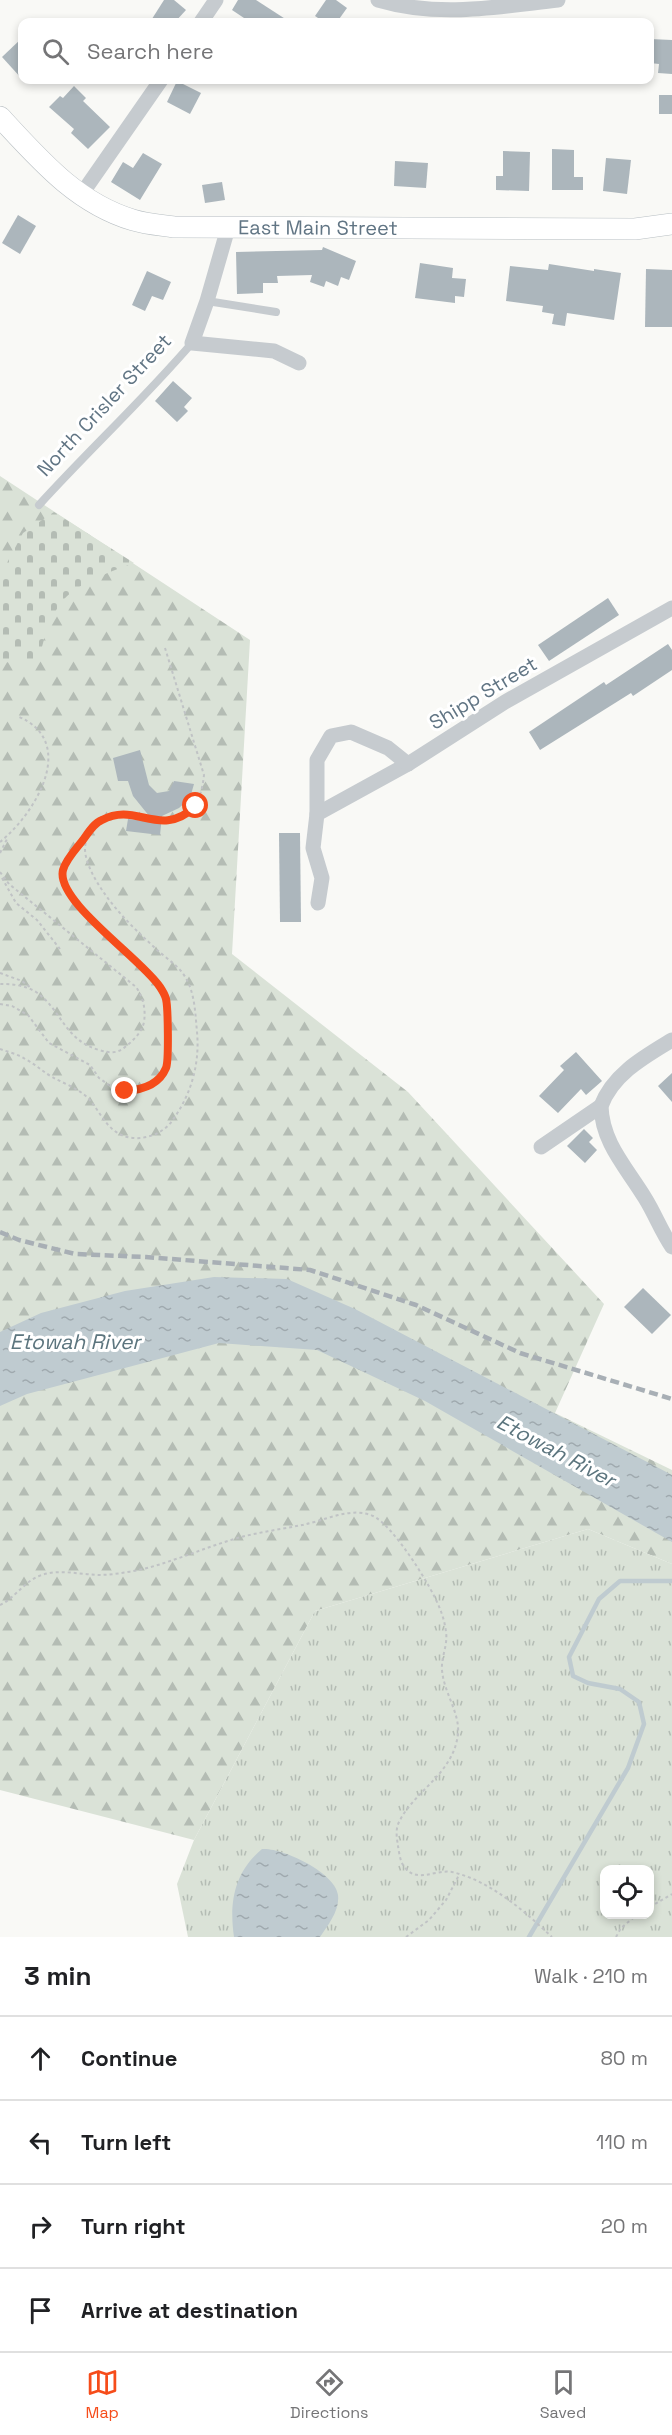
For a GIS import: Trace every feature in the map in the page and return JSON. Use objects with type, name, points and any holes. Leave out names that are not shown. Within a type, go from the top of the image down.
[{"type":"main road","name":"East Main Street","points":[[0,117],[52,171],[81,195],[111,212],[134,220],[174,227],[623,229],[672,224]]},
{"type":"street","points":[[204,18],[216,0]]},
{"type":"street","points":[[378,0],[398,6],[444,11],[486,4],[558,0]]},
{"type":"street","points":[[81,195],[158,84]]},
{"type":"street","name":"North Crisler Street","points":[[192,343],[228,228]]},
{"type":"street","points":[[192,343],[274,351],[299,363]]},
{"type":"street","name":"Shipp Street","points":[[317,814],[408,764],[505,702],[672,608]]},
{"type":"street","points":[[318,903],[322,878],[313,848],[317,814],[317,760],[331,736],[351,732],[388,748],[408,764]]},
{"type":"street","points":[[541,1147],[601,1106],[617,1081],[631,1065],[672,1040]]},
{"type":"street","points":[[601,1106],[609,1144],[646,1198],[672,1247]]},
{"type":"lane","points":[[207,301],[276,312]]},
{"type":"lane","name":"North Crisler Street","points":[[39,505],[80,459],[131,412],[192,343]]},
{"type":"path","points":[[0,1004],[12,1006],[28,1015],[49,1043],[90,1065],[99,1078],[109,1085],[125,1091],[141,1090],[154,1083],[166,1067],[166,998],[159,985],[126,950],[81,910],[63,880],[63,869],[70,857],[99,820],[129,814],[167,821],[177,819],[196,806],[202,792],[204,775],[165,648]]},
{"type":"path","points":[[0,842],[21,820],[42,787],[50,758],[43,735],[37,727],[17,716]]},
{"type":"path","points":[[0,853],[11,831]]},
{"type":"path","points":[[0,1049],[25,1058],[42,1071],[79,1092],[87,1098],[111,1129],[125,1137],[141,1138],[154,1135],[168,1127],[188,1095],[197,1066],[198,1040],[191,988],[181,972],[125,920],[102,891],[89,867],[85,849],[88,833]]},
{"type":"path","points":[[0,874],[16,903],[37,920],[60,949]]},
{"type":"path","points":[[0,874],[9,884],[136,987],[141,994],[144,1024],[138,1034],[121,1050],[109,1053],[99,1051],[70,1035],[51,1008],[22,981],[0,973]]},
{"type":"path","points":[[0,984],[24,987],[35,992]]},
{"type":"path","points":[[0,1605],[10,1600],[37,1577],[51,1573],[74,1572],[100,1575],[129,1571],[162,1564],[238,1538],[351,1512],[374,1516],[399,1542],[440,1608],[447,1636],[442,1670],[459,1729],[457,1742],[450,1759],[398,1824],[399,1852],[403,1865],[413,1874],[424,1876],[450,1872],[494,1890],[519,1907],[552,1937]]},
{"type":"path","points":[[406,1937],[446,1900],[459,1875]]},
{"type":"path","points":[[654,1905],[672,1894]]},
{"type":"path","points":[[616,1937],[621,1928],[632,1919]]},
{"type":"green space","points":[[0,476],[250,640],[232,954],[408,1092],[604,1304],[555,1413],[672,1470],[672,1564],[588,1529],[315,1611],[194,1840],[0,1790]]},
{"type":"green space","points":[[54,512],[134,563],[94,579],[67,596],[49,624],[38,663],[0,662],[0,576],[23,533]]},
{"type":"green space","points":[[588,1529],[672,1564],[672,1937],[188,1937],[177,1884],[194,1840],[315,1611]]},
{"type":"water","name":"Etowah River","points":[[214,1277],[287,1279],[355,1309],[672,1475],[672,1542],[425,1401],[317,1350],[219,1343],[27,1394],[0,1406],[0,1332],[41,1313],[125,1291]]},
{"type":"water","points":[[262,1849],[282,1852],[307,1863],[328,1878],[335,1887],[338,1895],[337,1906],[320,1937],[234,1937],[232,1912],[236,1889],[245,1868]]},
{"type":"building","points":[[164,0],[174,0],[186,10],[179,18],[153,18]]},
{"type":"building","points":[[238,0],[256,0],[284,18],[244,18],[232,10]]},
{"type":"building","points":[[326,0],[336,0],[347,8],[340,18],[315,16]]},
{"type":"building","points":[[654,39],[672,40],[672,74],[658,73],[659,64],[654,63]]},
{"type":"building","points":[[18,42],[18,75],[2,57]]},
{"type":"building","points":[[176,84],[183,84],[201,93],[190,114],[167,102]]},
{"type":"building","points":[[74,86],[86,98],[83,101],[110,127],[88,149],[71,133],[74,129],[49,107],[60,96],[63,98]]},
{"type":"building","points":[[659,95],[672,95],[672,114],[659,114]]},
{"type":"building","points":[[552,149],[574,150],[574,177],[583,177],[583,190],[552,190]]},
{"type":"building","points":[[503,151],[530,152],[529,191],[496,190],[496,176],[503,176]]},
{"type":"building","points":[[143,153],[162,164],[140,200],[111,182],[123,162],[133,168]]},
{"type":"building","points":[[606,158],[631,160],[627,194],[603,191]]},
{"type":"building","points":[[395,161],[428,163],[426,188],[394,186]]},
{"type":"building","points":[[222,182],[225,200],[205,203],[202,185]]},
{"type":"building","points":[[18,215],[36,226],[20,254],[2,243]]},
{"type":"building","points":[[323,247],[356,261],[349,280],[341,277],[338,286],[326,281],[324,287],[310,282],[312,275],[277,276],[278,283],[263,283],[263,293],[237,294],[236,252],[322,250]]},
{"type":"building","points":[[420,263],[453,268],[452,278],[466,279],[464,297],[455,296],[455,303],[415,298]]},
{"type":"building","points":[[549,264],[621,273],[614,320],[567,313],[565,326],[552,324],[554,314],[542,312],[543,306],[506,301],[510,266],[548,270]]},
{"type":"building","points":[[646,269],[672,270],[672,327],[645,327]]},
{"type":"building","points":[[147,271],[171,282],[163,300],[152,296],[145,311],[132,305]]},
{"type":"building","points":[[173,381],[192,398],[184,407],[188,411],[177,422],[155,401]]},
{"type":"building","points":[[608,598],[619,615],[549,661],[538,645]]},
{"type":"building","points":[[668,644],[672,650],[672,670],[633,696],[631,693],[540,750],[529,732],[604,682],[606,685]]},
{"type":"building","points":[[140,750],[149,785],[157,793],[169,791],[174,781],[194,784],[190,798],[179,808],[162,816],[160,835],[126,831],[128,819],[154,822],[133,796],[128,781],[118,781],[113,758]]},
{"type":"building","points":[[279,833],[300,833],[301,922],[280,922]]},
{"type":"building","points":[[576,1052],[602,1081],[586,1095],[581,1089],[558,1113],[539,1096],[564,1070],[560,1066]]},
{"type":"building","points":[[672,1073],[672,1102],[658,1086]]},
{"type":"building","points":[[584,1129],[593,1138],[589,1142],[597,1150],[585,1163],[567,1146]]},
{"type":"building","points":[[643,1288],[671,1315],[652,1334],[624,1307]]},
{"type":"waterway","points":[[529,1937],[628,1768],[644,1724],[639,1702],[620,1689],[588,1683],[573,1676],[569,1657],[599,1599],[620,1581],[672,1581]]},
{"type":"railway","points":[[0,1232],[19,1240],[75,1254],[146,1257],[310,1270],[416,1305],[520,1353],[672,1399]]},
{"type":"route","points":[[125,1091],[141,1090],[154,1083],[166,1067],[166,998],[159,985],[126,950],[81,910],[63,880],[63,869],[99,820],[129,814],[167,821],[177,819],[196,806]]}]
